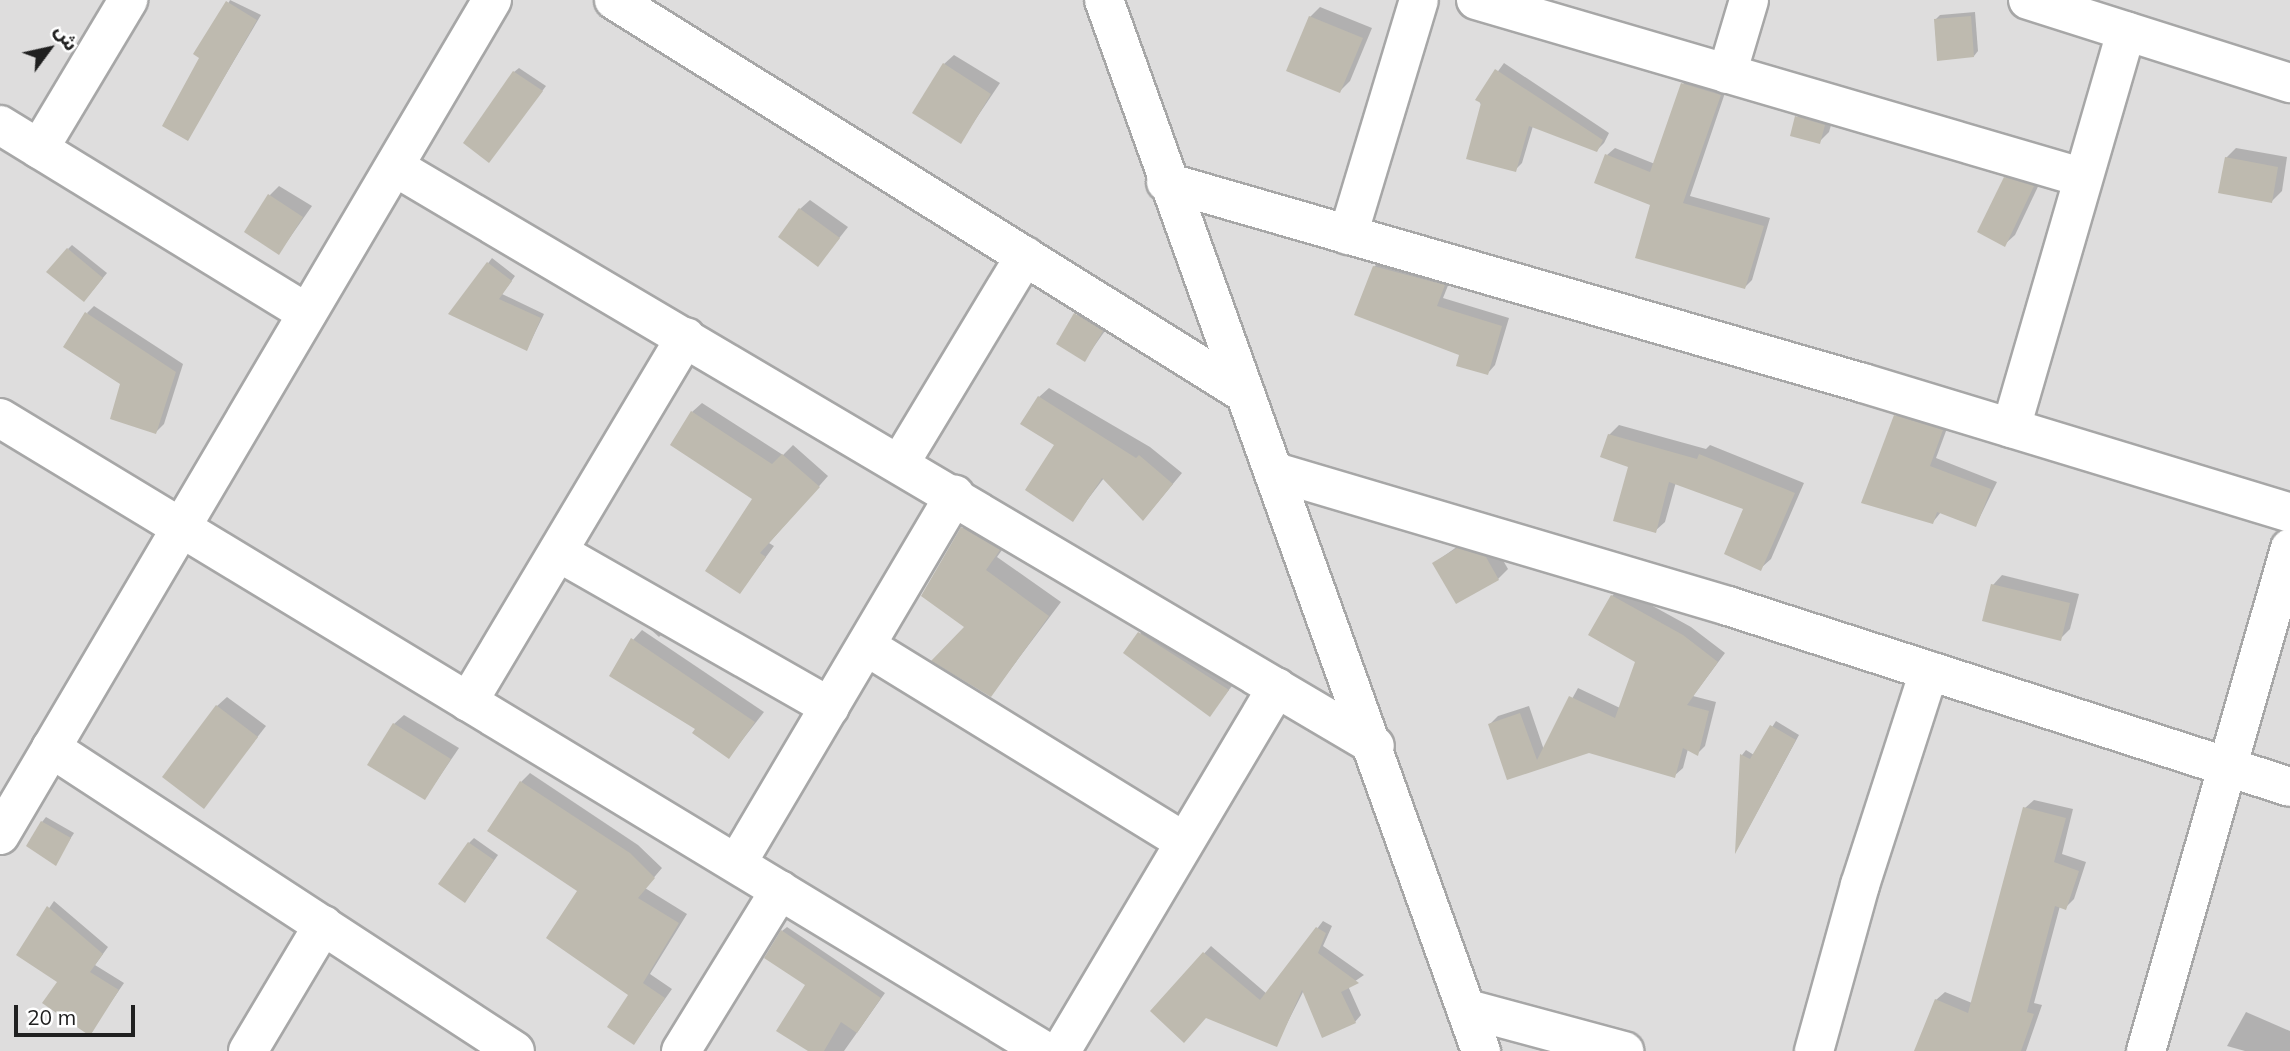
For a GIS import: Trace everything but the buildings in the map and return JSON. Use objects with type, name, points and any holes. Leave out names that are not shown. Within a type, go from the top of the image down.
[{"type":"street","points":[[39,149],[128,0]]},
{"type":"street","points":[[0,835],[492,0]]},
{"type":"street","points":[[614,0],[1244,393]]},
{"type":"street","points":[[1104,0],[1166,182],[1276,472],[1375,746],[1481,1051]]},
{"type":"street","points":[[1348,234],[1419,0]]},
{"type":"street","points":[[1476,0],[2081,177]]},
{"type":"street","points":[[1727,74],[1749,0]]},
{"type":"street","points":[[2028,0],[2290,83]]},
{"type":"street","points":[[2011,428],[2081,177],[2126,31]]},
{"type":"street","points":[[0,125],[307,313]]},
{"type":"street","points":[[395,167],[955,495],[1375,746]]},
{"type":"street","points":[[1166,182],[2011,428],[2290,513]]},
{"type":"street","points":[[900,463],[1025,256]]},
{"type":"street","points":[[468,702],[686,337]]},
{"type":"street","points":[[0,418],[1045,1051]]},
{"type":"street","points":[[1276,472],[1541,548],[2290,788]]},
{"type":"street","points":[[737,863],[955,495]]},
{"type":"street","points":[[2146,1051],[2290,548]]},
{"type":"street","points":[[558,552],[830,706]]},
{"type":"street","points":[[866,646],[1184,841]]},
{"type":"street","points":[[1814,1051],[1860,885],[1929,671]]},
{"type":"street","points":[[1061,1051],[1278,687]]},
{"type":"street","points":[[51,748],[515,1051]]},
{"type":"street","points":[[681,1051],[780,890]]},
{"type":"street","points":[[248,1051],[323,925]]},
{"type":"street","points":[[1468,1009],[1624,1051]]},
{"type":"shaded area","points":[[0,0],[2290,0],[2290,1051],[0,1051]]}]
